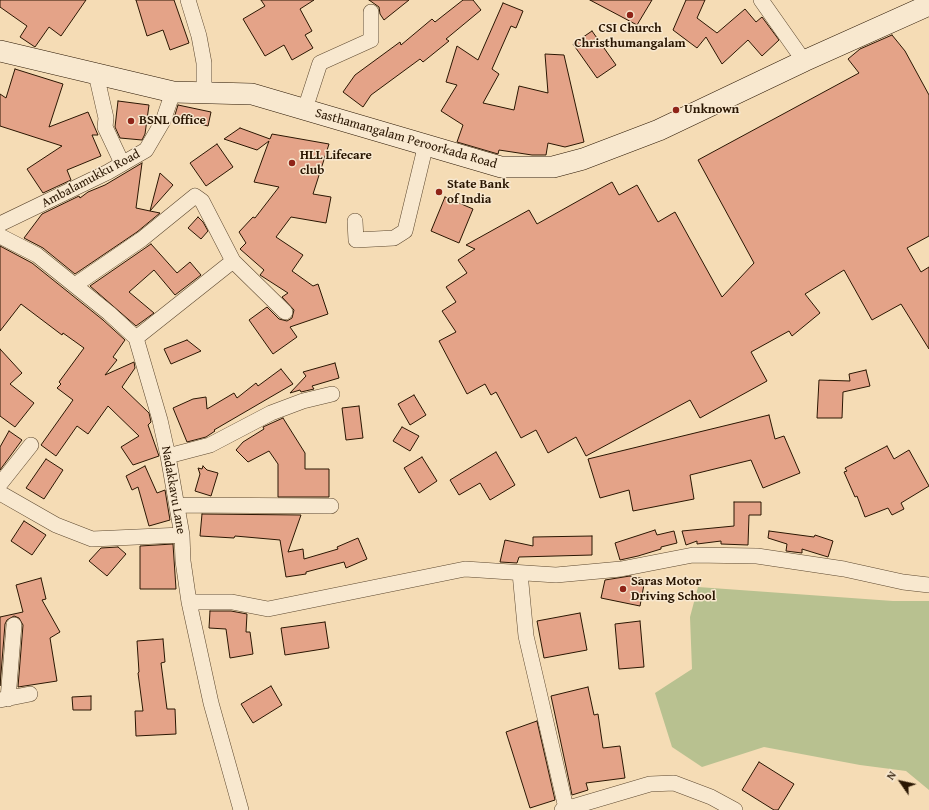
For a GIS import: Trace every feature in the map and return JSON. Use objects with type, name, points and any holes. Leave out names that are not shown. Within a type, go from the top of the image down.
[{"type":"street","points":[[188,0],[199,36],[204,63],[204,94]]},
{"type":"street","points":[[761,0],[804,61]]},
{"type":"street","name":"Sasthamangalam Peroorkada Road","points":[[0,51],[173,92],[204,94],[252,94],[501,167],[553,167],[583,159],[659,130],[804,61],[929,5]]},
{"type":"street","points":[[306,109],[320,63],[371,40],[371,12]]},
{"type":"street","points":[[96,74],[106,118],[105,127],[122,163]]},
{"type":"street","name":"Ambalamukku Road","points":[[0,224],[146,150],[163,121],[173,92]]},
{"type":"street","points":[[355,220],[356,240],[394,238],[405,231],[426,144]]},
{"type":"street","points":[[75,285],[142,239],[195,196],[202,201],[233,261],[284,312]]},
{"type":"street","points":[[0,236],[38,255],[136,338],[233,261]]},
{"type":"street","name":"Nadakkavu Lane","points":[[136,338],[160,420],[168,456],[178,505],[182,536],[183,561],[189,602],[211,703],[241,810]]},
{"type":"street","points":[[168,456],[210,445],[271,413],[302,401],[332,394]]},
{"type":"street","points":[[0,484],[31,444]]},
{"type":"street","points":[[0,493],[56,525],[92,539],[182,536]]},
{"type":"street","points":[[178,505],[331,506]]},
{"type":"street","points":[[189,602],[232,602],[268,609],[465,569],[556,575],[621,569],[693,555],[757,556],[844,569],[903,582],[929,585]]},
{"type":"street","points":[[520,573],[526,636],[564,809],[590,806],[650,784],[674,783],[711,797],[735,810]]},
{"type":"street","points":[[14,625],[4,699],[30,694]]},
{"type":"green space","points":[[698,587],[893,601],[929,601],[929,790],[906,771],[860,765],[764,747],[702,767],[672,747],[655,693],[692,669],[690,617]]},
{"type":"building","points":[[0,0],[86,0],[61,36],[49,27],[35,47],[20,37],[27,26],[0,7]]},
{"type":"building","points":[[136,0],[174,0],[189,43],[170,50],[163,30],[147,36]]},
{"type":"building","points":[[261,0],[314,0],[300,9],[312,31],[305,35],[313,48],[292,60],[284,45],[265,56],[243,19],[265,6]]},
{"type":"building","points":[[369,0],[409,0],[384,20],[380,14],[379,7]]},
{"type":"building","points":[[463,0],[473,0],[481,10],[446,39],[449,41],[423,62],[420,59],[371,95],[363,107],[343,92],[355,75],[400,42],[401,45],[432,19],[435,22]]},
{"type":"building","name":"CSI Church Christhumangalam","points":[[590,0],[652,0],[637,25]]},
{"type":"building","points":[[686,0],[705,0],[697,18],[717,33],[745,9],[756,22],[762,17],[779,40],[762,56],[748,40],[722,64],[706,37],[697,48],[673,30]]},
{"type":"building","points":[[503,3],[523,11],[516,28],[511,26],[492,69],[499,74],[483,103],[514,110],[519,86],[548,93],[545,54],[564,55],[584,142],[565,147],[548,143],[546,155],[532,155],[499,150],[498,154],[457,142],[463,125],[441,111],[457,85],[446,82],[457,46],[478,60]]},
{"type":"building","points":[[592,31],[616,65],[597,78],[573,44]]},
{"type":"building","points":[[892,35],[905,51],[929,95],[929,236],[907,248],[921,272],[929,267],[929,349],[901,304],[872,320],[844,270],[805,294],[820,313],[792,336],[789,331],[751,352],[767,381],[700,418],[690,400],[586,456],[576,437],[548,453],[536,430],[521,438],[496,392],[491,395],[485,384],[467,394],[439,341],[456,332],[442,311],[456,302],[446,287],[467,273],[458,260],[475,249],[466,245],[529,210],[537,224],[612,182],[619,195],[637,185],[658,222],[675,212],[722,297],[754,263],[698,160],[859,73],[848,59],[860,49]]},
{"type":"building","points":[[15,69],[63,84],[49,127],[88,112],[98,135],[92,135],[101,156],[67,170],[71,180],[43,193],[27,169],[62,146],[0,126],[0,94],[6,98]]},
{"type":"building","name":"BSNL Office","points":[[118,101],[149,105],[145,134],[142,140],[120,138],[115,127]]},
{"type":"building","points":[[178,105],[211,112],[208,126],[192,122],[190,120],[187,121],[174,118]]},
{"type":"building","points":[[240,128],[270,139],[272,134],[329,144],[313,194],[331,197],[326,223],[291,217],[276,237],[303,255],[292,271],[313,286],[318,284],[328,314],[290,327],[297,337],[273,354],[249,320],[267,307],[279,319],[287,321],[292,318],[294,310],[282,297],[288,293],[260,275],[264,270],[240,249],[246,243],[239,232],[253,217],[255,218],[279,187],[254,182],[269,141],[257,150],[224,139]]},
{"type":"building","points":[[217,144],[233,167],[206,186],[190,163]]},
{"type":"building","points":[[142,163],[136,208],[160,213],[137,232],[75,274],[43,248],[24,238],[42,214],[79,196],[80,198],[88,192],[105,185]]},
{"type":"building","points":[[160,173],[173,185],[150,211]]},
{"type":"building","points":[[445,197],[473,209],[459,243],[431,231]]},
{"type":"building","points":[[198,217],[208,231],[201,239],[188,228]]},
{"type":"building","points":[[151,244],[177,273],[190,262],[201,275],[175,295],[154,270],[129,292],[154,313],[136,326],[90,286]]},
{"type":"building","points":[[0,246],[32,263],[103,320],[125,340],[113,357],[117,360],[105,375],[134,362],[135,368],[122,387],[149,413],[151,422],[148,425],[159,456],[133,465],[121,447],[139,436],[108,406],[88,434],[77,426],[56,456],[41,445],[73,400],[57,388],[61,384],[59,382],[84,348],[63,333],[62,335],[21,304],[0,331]]},
{"type":"building","points":[[187,340],[201,351],[171,364],[164,349]]},
{"type":"building","points":[[0,349],[22,373],[10,384],[34,403],[15,427],[0,416]]},
{"type":"building","points":[[335,363],[339,378],[312,386],[314,389],[301,392],[300,390],[290,393],[306,376],[303,372]]},
{"type":"building","points":[[281,369],[293,384],[214,430],[215,431],[206,437],[187,442],[173,408],[193,399],[206,397],[207,409],[234,393],[237,398],[256,383],[258,386]]},
{"type":"building","points":[[866,370],[870,386],[843,392],[842,418],[817,418],[819,380],[850,381],[849,374]]},
{"type":"building","points":[[414,395],[426,415],[410,425],[398,404]]},
{"type":"building","points":[[359,406],[363,438],[346,440],[342,408]]},
{"type":"building","points":[[769,415],[775,439],[784,436],[800,473],[763,488],[751,460],[690,475],[694,499],[633,511],[629,490],[600,498],[588,459]]},
{"type":"building","points":[[283,418],[305,453],[305,469],[329,469],[329,497],[278,497],[278,464],[269,451],[248,462],[236,450],[243,442],[264,429],[263,427]]},
{"type":"building","points":[[402,427],[419,436],[410,451],[393,441]]},
{"type":"building","points":[[9,431],[22,440],[0,470],[0,447]]},
{"type":"building","points":[[887,446],[894,459],[909,450],[929,486],[901,503],[904,509],[892,515],[888,508],[865,517],[857,496],[855,497],[844,472],[847,471],[845,468]]},
{"type":"building","points":[[496,452],[515,485],[490,500],[480,483],[459,495],[450,480]]},
{"type":"building","points":[[422,457],[437,481],[419,493],[404,468]]},
{"type":"building","points":[[46,459],[63,470],[44,499],[26,488]]},
{"type":"building","points":[[145,466],[157,493],[165,490],[170,520],[149,526],[138,487],[132,490],[126,476]]},
{"type":"building","points":[[203,466],[207,470],[218,473],[211,496],[195,491],[200,474],[198,468],[202,469]]},
{"type":"building","points":[[734,502],[761,502],[761,515],[749,515],[748,545],[721,544],[721,541],[697,544],[697,541],[686,545],[682,531],[734,526]]},
{"type":"building","points":[[202,514],[301,515],[288,552],[303,549],[304,559],[338,549],[337,547],[358,538],[367,559],[346,568],[344,562],[306,572],[306,574],[286,577],[280,540],[235,536],[234,538],[200,536]]},
{"type":"building","points":[[24,521],[46,535],[32,555],[11,541]]},
{"type":"building","points":[[655,530],[657,535],[674,531],[677,543],[661,547],[661,549],[638,556],[620,560],[615,543]]},
{"type":"building","points":[[769,531],[814,537],[815,535],[833,541],[828,557],[802,549],[802,553],[786,551],[787,544],[768,538]]},
{"type":"building","points":[[592,536],[592,555],[519,557],[517,563],[500,562],[505,540],[533,546],[533,537]]},
{"type":"building","points":[[173,544],[176,589],[140,589],[140,546]]},
{"type":"building","points":[[118,547],[126,554],[107,576],[89,561],[101,548]]},
{"type":"building","name":"Saras Motor Driving School","points":[[630,576],[645,579],[640,606],[601,598],[605,580]]},
{"type":"building","points":[[41,578],[46,599],[42,600],[60,632],[50,638],[57,681],[18,687],[23,625],[19,618],[14,616],[7,620],[5,624],[0,686],[0,617],[23,612],[16,585]]},
{"type":"building","points":[[210,611],[231,611],[247,614],[246,632],[250,632],[253,654],[230,658],[226,629],[209,628]]},
{"type":"building","points":[[580,613],[587,650],[544,658],[537,621]]},
{"type":"building","points":[[640,621],[644,667],[619,669],[615,624]]},
{"type":"building","points":[[325,622],[329,648],[285,655],[281,628]]},
{"type":"building","points":[[163,639],[165,662],[161,663],[167,709],[175,709],[176,734],[136,736],[135,711],[143,711],[138,673],[137,641]]},
{"type":"building","points":[[271,686],[282,705],[253,723],[241,704]]},
{"type":"building","points":[[588,687],[594,715],[598,714],[603,748],[620,746],[625,778],[586,783],[588,790],[572,795],[551,696]]},
{"type":"building","points":[[91,696],[91,710],[73,710],[72,697]]},
{"type":"building","points":[[537,721],[555,800],[530,808],[506,732]]},
{"type":"building","points":[[759,762],[794,784],[778,810],[774,810],[742,790]]},
{"type":"place","name":"CSI Church Christhumangalam","points":[[630,15]]},
{"type":"place","name":"Unknown","points":[[676,110]]},
{"type":"place","name":"BSNL Office","points":[[131,121]]},
{"type":"place","name":"HLL Lifecare club","points":[[292,163]]},
{"type":"place","name":"State Bank of India","points":[[439,192]]},
{"type":"place","name":"Saras Motor Driving School","points":[[623,589]]}]
